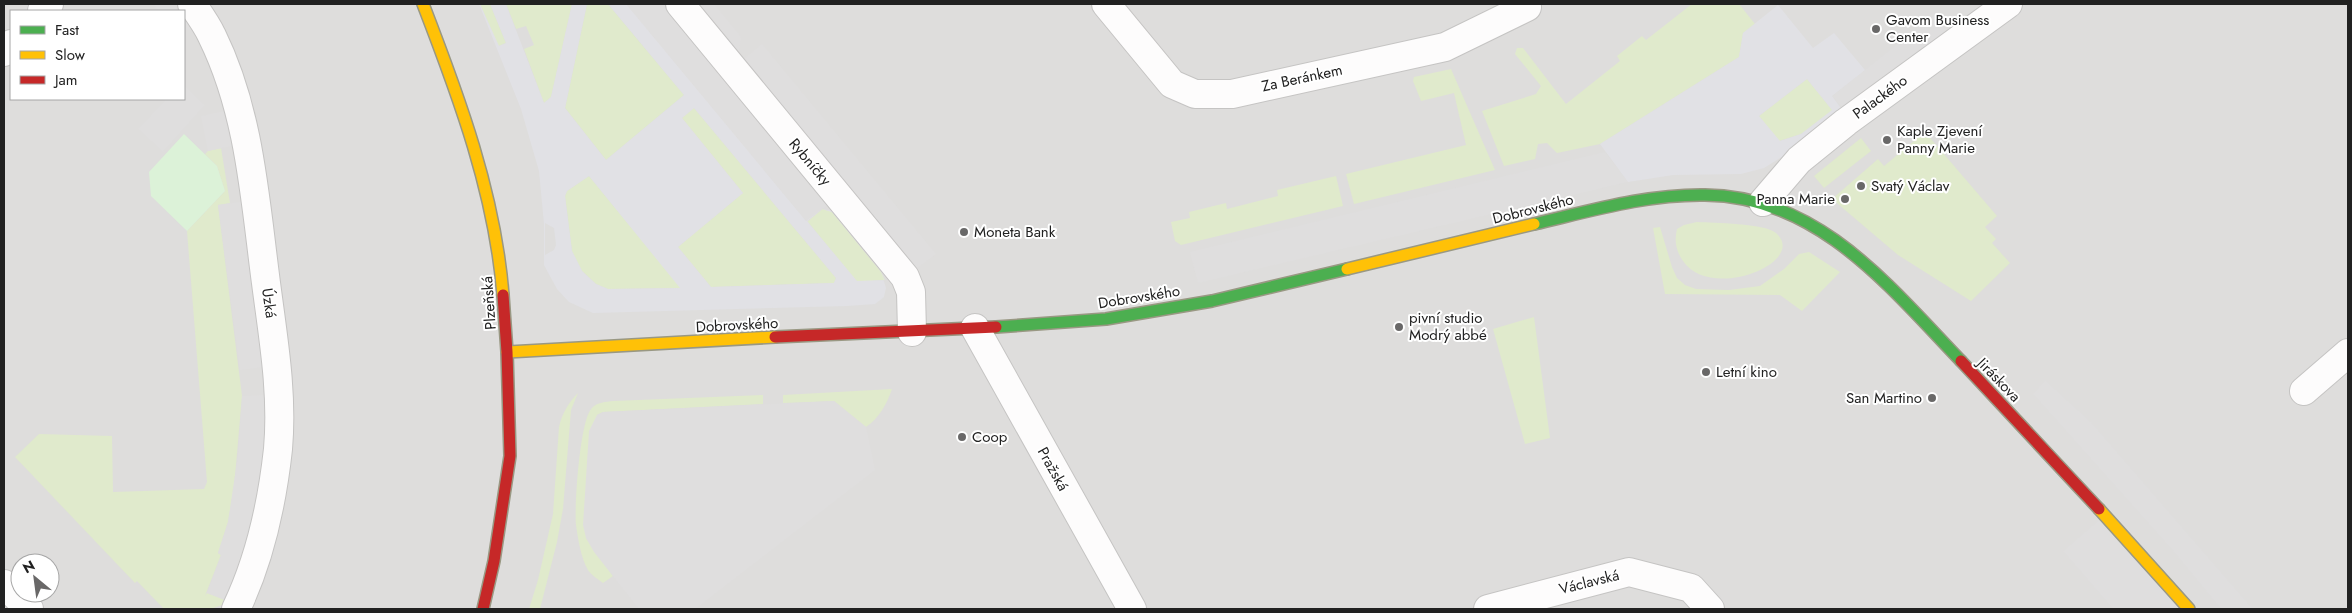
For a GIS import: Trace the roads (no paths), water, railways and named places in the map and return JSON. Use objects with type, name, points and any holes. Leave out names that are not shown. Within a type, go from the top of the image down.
[{"type":"main road","name":"Plzeňská","points":[[424,4],[456,89],[476,155],[500,258],[508,352],[510,456],[494,561],[483,609]]},
{"type":"main road","name":"Dobrovského","points":[[508,352],[589,346],[912,332],[1106,319],[1212,300],[1609,206],[1673,195],[1725,195],[1763,202]]},
{"type":"main road","name":"Jiráskova","points":[[1763,202],[1792,213],[1818,226],[1844,245],[1869,268],[2083,490],[2188,609]]},
{"type":"street","name":"Úzká","points":[[192,4],[212,35],[228,73],[242,120],[278,380],[278,448],[267,519],[251,574],[236,609]]},
{"type":"street","name":"Rybníčky","points":[[680,4],[906,277],[911,292],[912,332]]},
{"type":"street","name":"Za Beránkem","points":[[1106,4],[1172,84],[1196,94],[1232,94],[1445,48],[1528,7]]},
{"type":"street","name":"Palackého","points":[[1763,202],[1805,155],[1846,122],[2008,4]]},
{"type":"street","name":"Pražská","points":[[975,328],[1132,609]]},
{"type":"street","points":[[2304,391],[2348,353]]},
{"type":"street","name":"Václavská","points":[[1497,608],[1629,572],[1691,588],[1710,609]]},
{"type":"street","points":[[4,584],[29,609]]},
{"type":"place","name":"Gavom Business Center","points":[[1876,29]]},
{"type":"place","name":"Kaple Zjevení Panny Marie","points":[[1887,140]]},
{"type":"place","name":"Svatý Václav","points":[[1861,186]]},
{"type":"place","name":"Panna Marie","points":[[1845,199]]},
{"type":"place","name":"Moneta Bank","points":[[964,232]]},
{"type":"place","name":"pivní studio Modrý abbé","points":[[1399,327]]},
{"type":"place","name":"Letní kino","points":[[1706,372]]},
{"type":"place","name":"San Martino","points":[[1932,398]]},
{"type":"place","name":"Coop","points":[[962,437]]}]
